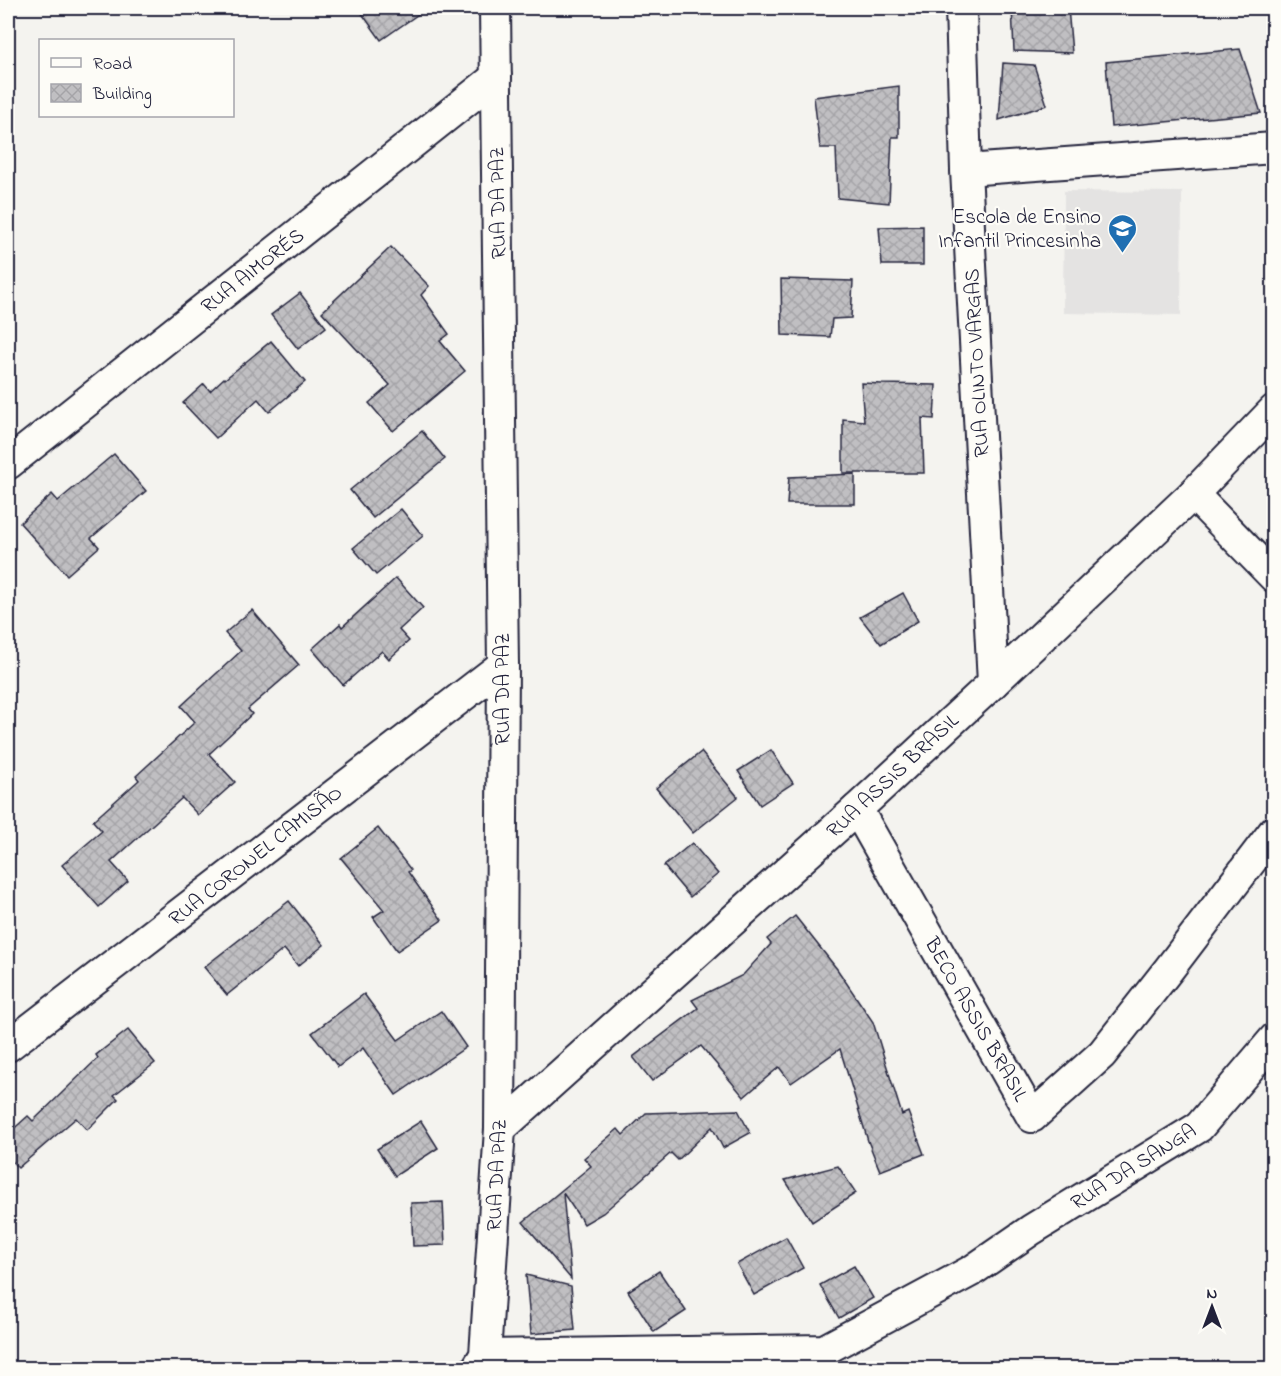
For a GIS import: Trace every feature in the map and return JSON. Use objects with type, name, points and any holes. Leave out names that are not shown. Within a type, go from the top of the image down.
[{"type":"street","name":"RUA DA PAZ","points":[[481,1362],[500,1129],[503,664],[495,8]]},
{"type":"street","name":"RUA OLINTO VARGAS","points":[[961,8],[966,170],[993,683]]},
{"type":"street","name":"RUA AIMORÉS","points":[[8,464],[496,77]]},
{"type":"street","points":[[966,170],[1274,148]]},
{"type":"street","name":"RUA ASSIS BRASIL","points":[[500,1129],[857,809],[993,683],[1193,494],[1274,410]]},
{"type":"street","points":[[1193,494],[1274,577]]},
{"type":"street","name":"RUA CORONEL CAMISÃO","points":[[8,1046],[503,664]]},
{"type":"street","name":"BECO ASSIS BRASIL","points":[[857,809],[1032,1116],[1102,1054],[1274,831]]},
{"type":"street","name":"RUA DA SANGA","points":[[481,1362],[824,1350],[973,1270],[1031,1230],[1199,1126],[1274,1039]]},
{"type":"shaded area","name":"Escola de Ensino Infantil Princesinha","points":[[1064,191],[1182,192],[1181,315],[1063,313]]},
{"type":"building","points":[[358,8],[427,8],[381,40]]},
{"type":"building","points":[[1012,8],[1068,8],[1072,53],[1014,51]]},
{"type":"building","points":[[1240,49],[1261,113],[1111,127],[1106,62]]},
{"type":"building","points":[[1003,63],[1034,65],[1047,105],[999,120]]},
{"type":"building","points":[[899,86],[899,137],[892,137],[889,203],[838,198],[836,148],[820,148],[814,97]]},
{"type":"building","points":[[923,226],[923,265],[882,265],[879,227]]},
{"type":"building","points":[[391,247],[429,286],[421,295],[449,334],[440,341],[465,371],[393,431],[369,403],[390,385],[322,312]]},
{"type":"building","points":[[781,279],[853,281],[851,318],[832,319],[830,337],[782,335]]},
{"type":"building","points":[[300,293],[326,327],[298,349],[271,315]]},
{"type":"building","points":[[271,341],[305,382],[269,412],[258,399],[216,438],[183,403],[204,384],[210,391]]},
{"type":"building","points":[[861,383],[936,385],[934,419],[922,418],[924,473],[843,473],[843,419],[864,421]]},
{"type":"building","points":[[422,431],[445,459],[373,518],[350,490]]},
{"type":"building","points":[[114,454],[146,491],[91,538],[99,547],[67,575],[20,523],[52,494],[58,501]]},
{"type":"building","points":[[855,474],[855,504],[787,504],[789,477]]},
{"type":"building","points":[[401,509],[423,536],[376,575],[353,548]]},
{"type":"building","points":[[396,578],[423,608],[399,630],[409,641],[389,659],[382,651],[343,685],[312,649],[340,624],[342,627]]},
{"type":"building","points":[[903,593],[918,621],[881,644],[860,617]]},
{"type":"building","points":[[252,610],[299,665],[248,709],[252,714],[209,754],[235,782],[198,815],[182,798],[111,862],[128,881],[99,907],[62,865],[102,831],[93,821],[139,780],[136,776],[195,722],[181,706],[241,651],[225,633]]},
{"type":"building","points":[[771,750],[793,783],[760,805],[738,771]]},
{"type":"building","points":[[701,752],[738,797],[693,833],[656,788]]},
{"type":"building","points":[[378,828],[411,870],[408,872],[442,920],[397,951],[373,917],[384,910],[341,858]]},
{"type":"building","points":[[692,843],[718,874],[690,897],[664,866]]},
{"type":"building","points":[[289,901],[324,945],[298,966],[284,949],[227,995],[204,967]]},
{"type":"building","points":[[795,916],[837,969],[873,1022],[902,1115],[908,1112],[924,1154],[880,1171],[868,1141],[840,1049],[791,1083],[779,1067],[744,1097],[701,1046],[652,1081],[633,1057],[698,1008],[692,1000],[743,975],[771,944],[767,939]]},
{"type":"building","points":[[364,994],[398,1040],[441,1011],[466,1047],[396,1095],[363,1048],[338,1067],[312,1033]]},
{"type":"building","points":[[128,1030],[155,1063],[114,1095],[118,1099],[87,1130],[76,1118],[18,1168],[8,1157],[8,1134],[28,1116],[33,1121],[98,1058],[96,1055]]},
{"type":"building","points":[[738,1110],[750,1133],[723,1148],[712,1127],[678,1160],[671,1153],[603,1213],[584,1224],[563,1193],[571,1279],[523,1222],[591,1166],[584,1158],[618,1129],[623,1135],[646,1113]]},
{"type":"building","points":[[421,1121],[438,1148],[395,1176],[377,1149]]},
{"type":"building","points":[[838,1166],[856,1193],[812,1222],[785,1180]]},
{"type":"building","points":[[443,1202],[445,1245],[413,1246],[411,1203]]},
{"type":"building","points":[[786,1237],[803,1268],[754,1295],[737,1264]]},
{"type":"building","points":[[854,1266],[873,1298],[839,1318],[820,1285]]},
{"type":"building","points":[[659,1271],[686,1311],[654,1332],[628,1291]]},
{"type":"building","points":[[526,1275],[571,1286],[575,1330],[531,1334]]},
{"type":"place","name":"Escola de Ensino Infantil Princesinha","points":[[1122,254]]}]
